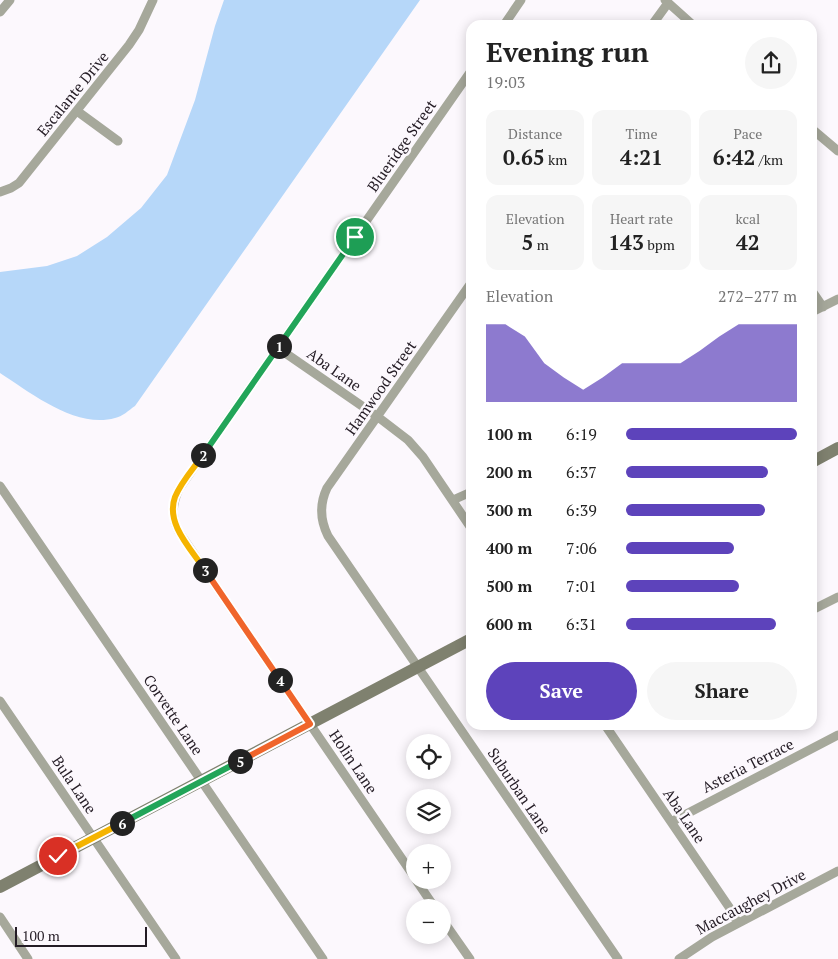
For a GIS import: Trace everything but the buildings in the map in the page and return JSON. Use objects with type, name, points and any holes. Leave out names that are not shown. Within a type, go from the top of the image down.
[{"type":"street","name":"Escalante Drive","points":[[0,192],[12,188],[19,182],[129,45],[139,30],[153,0]]},
{"type":"street","points":[[507,20],[521,0]]},
{"type":"street","points":[[0,12],[8,1]]},
{"type":"street","points":[[655,20],[666,1],[687,20]]},
{"type":"street","name":"Blueridge Street","points":[[173,511],[179,489],[466,78]]},
{"type":"street","points":[[76,111],[118,141]]},
{"type":"street","points":[[817,133],[838,151]]},
{"type":"street","name":"Hamwood Street","points":[[321,512],[327,488],[466,290]]},
{"type":"street","points":[[817,298],[823,307]]},
{"type":"street","points":[[817,310],[838,299]]},
{"type":"street","name":"Aba Lane","points":[[278,348],[401,434],[415,447],[466,520]]},
{"type":"street","points":[[817,459],[838,448]]},
{"type":"street","name":"Corvette Lane","points":[[1,490],[323,959]]},
{"type":"street","points":[[453,500],[466,494]]},
{"type":"street","name":"Holin Lane","points":[[173,511],[179,532],[406,864]]},
{"type":"street","name":"Suburban Lane","points":[[321,512],[324,528],[328,536],[618,959]]},
{"type":"street","points":[[817,608],[838,597]]},
{"type":"street","points":[[0,888],[466,642]]},
{"type":"street","name":"Bula Lane","points":[[0,701],[176,959]]},
{"type":"street","name":"Aba Lane","points":[[608,730],[738,923]]},
{"type":"street","name":"Asteria Terrace","points":[[671,822],[838,735]]},
{"type":"street","name":"Maccaughey Drive","points":[[679,959],[705,941],[838,871]]},
{"type":"street","points":[[0,917],[28,959]]},
{"type":"street","points":[[451,932],[470,959]]},
{"type":"water","points":[[224,0],[420,0],[135,406],[118,417],[100,420],[70,414],[40,399],[0,373],[0,272],[47,266],[77,256],[107,237],[141,208],[167,175],[195,100]]},
{"type":"route","points":[[58,856],[310,724],[179,532],[173,517],[173,506],[179,489],[355,237]]}]
